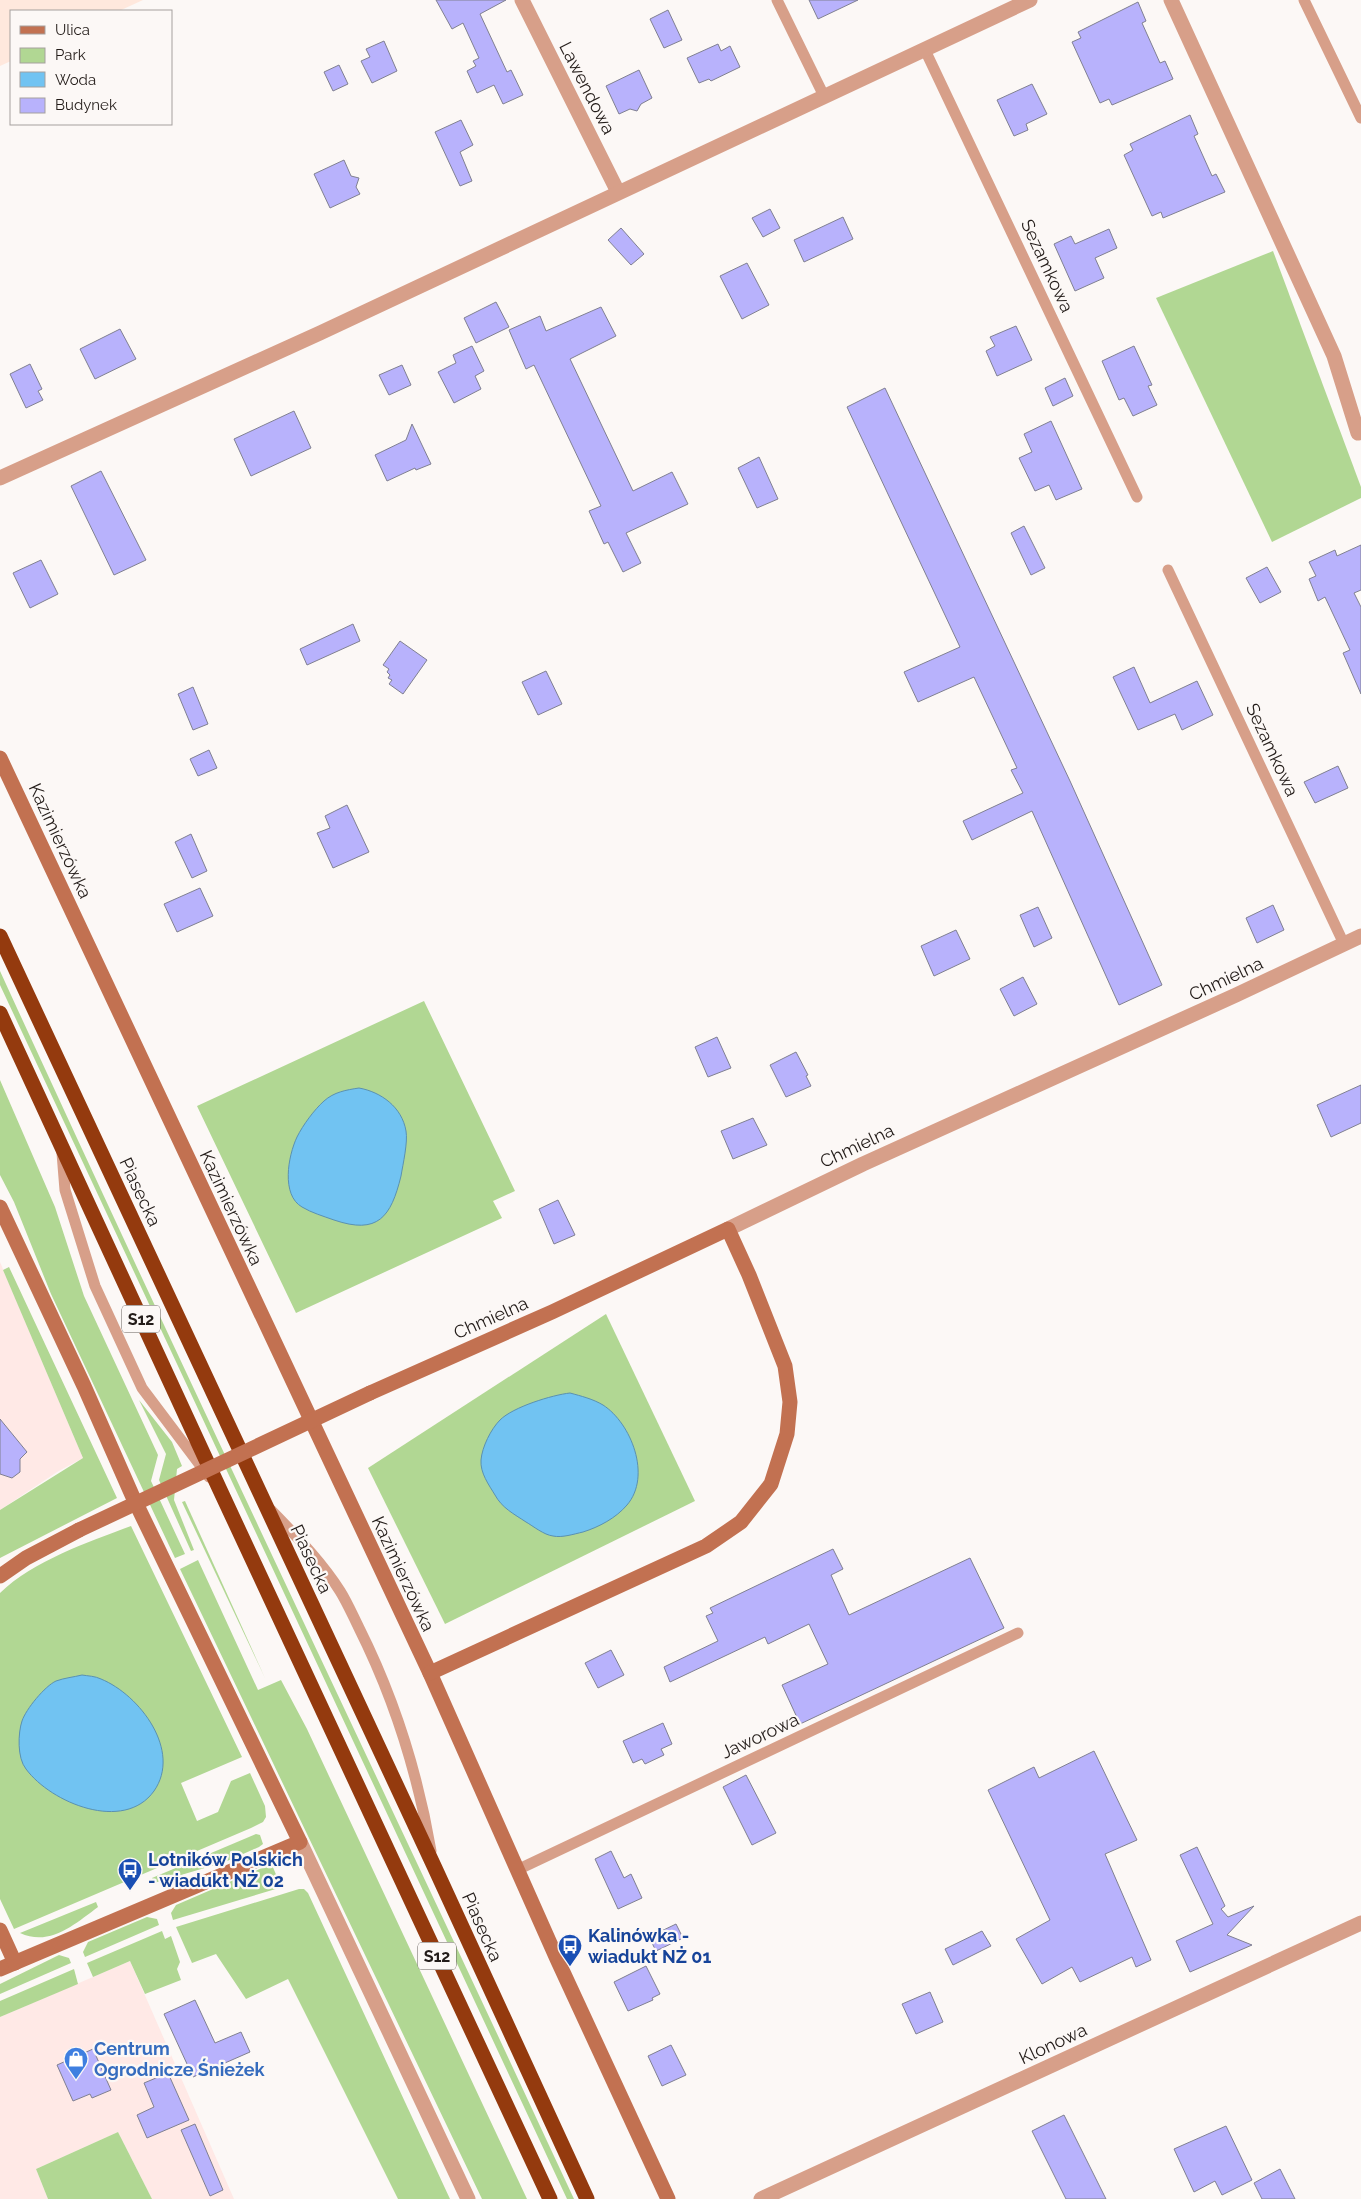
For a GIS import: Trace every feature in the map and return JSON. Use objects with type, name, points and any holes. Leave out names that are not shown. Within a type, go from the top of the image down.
[{"type":"highway","name":"Piasecka","points":[[0,936],[434,1866],[587,2199]]},
{"type":"highway","name":"S12","points":[[0,1013],[550,2199]]},
{"type":"street","name":"Lawendowa","points":[[522,0],[618,192]]},
{"type":"street","points":[[0,478],[328,330],[618,192],[1030,0]]},
{"type":"street","points":[[1172,0],[1334,356],[1359,437]]},
{"type":"street","name":"Kazimierzówka","points":[[0,758],[430,1673],[517,1870],[668,2199]]},
{"type":"street","name":"Chmielna","points":[[0,1576],[26,1558],[79,1530],[370,1393],[552,1312],[832,1178],[1236,995],[1361,936]]},
{"type":"street","points":[[0,1207],[84,1386],[132,1495],[300,1842],[468,2199]]},
{"type":"street","points":[[430,1673],[706,1546],[741,1522],[771,1484],[787,1434],[790,1402],[784,1366],[749,1275],[728,1229]]},
{"type":"street","points":[[0,1969],[300,1842]]},
{"type":"street","name":"Klonowa","points":[[761,2199],[1361,1923]]},
{"type":"street","points":[[0,1930],[15,1963]]},
{"type":"lane","points":[[776,0],[824,96]]},
{"type":"lane","points":[[1304,0],[1361,118]]},
{"type":"lane","name":"Sezamkowa","points":[[926,50],[1137,497]]},
{"type":"lane","name":"Sezamkowa","points":[[1168,570],[1344,944]]},
{"type":"lane","points":[[62,1148],[65,1190],[95,1286],[142,1388],[220,1490]]},
{"type":"lane","points":[[264,1503],[303,1544],[340,1591],[369,1648],[391,1702],[423,1803],[434,1866]]},
{"type":"lane","name":"Jaworowa","points":[[517,1870],[1018,1633]]},
{"type":"shaded area","points":[[0,0],[143,0],[121,10],[10,10],[10,61],[0,66]]},
{"type":"shaded area","points":[[0,1262],[83,1458],[57,1472],[0,1510]]},
{"type":"shaded area","points":[[130,1961],[234,2199],[152,2199],[118,2132],[36,2169],[48,2199],[0,2199],[0,2017]]},
{"type":"green space","points":[[1273,251],[1361,487],[1361,498],[1272,542],[1156,298]]},
{"type":"green space","points":[[0,971],[142,1279],[574,2199],[567,2199],[0,985]]},
{"type":"green space","points":[[424,1001],[515,1191],[493,1201],[502,1218],[296,1313],[197,1106]]},
{"type":"green space","points":[[0,1080],[55,1207],[84,1296],[158,1455],[151,1481],[185,1554],[175,1558],[51,1294],[14,1202],[0,1175]]},
{"type":"green space","points":[[9,1267],[117,1498],[0,1558],[0,1510],[83,1458],[3,1270]]},
{"type":"green space","points":[[606,1314],[695,1501],[445,1624],[368,1468]]},
{"type":"green space","points":[[139,1400],[172,1442],[182,1466],[177,1469],[174,1500],[194,1550],[191,1551],[159,1480],[166,1454]]},
{"type":"green space","points":[[185,1501],[265,1678],[182,1502]]},
{"type":"green space","points":[[131,1526],[242,1757],[181,1783],[197,1821],[218,1812],[231,1781],[250,1773],[265,1806],[266,1817],[263,1822],[251,1828],[14,1929],[0,1899],[0,1593],[28,1571],[62,1553]]},
{"type":"green space","points":[[198,1560],[258,1690],[281,1680],[307,1729],[527,2199],[482,2199],[180,1569]]},
{"type":"green space","points":[[256,1834],[260,1835],[263,1844],[259,1847],[225,1862],[154,1883],[152,1878]]},
{"type":"green space","points":[[272,1865],[280,1884],[279,1888],[173,1920],[171,1913],[176,1905]]},
{"type":"green space","points":[[304,1889],[308,1893],[450,2199],[398,2199],[288,1979],[246,1999],[216,1954],[192,1963],[176,1927]]},
{"type":"green space","points":[[96,1902],[98,1907],[62,1932],[42,1937],[31,1937],[20,1933]]},
{"type":"green space","points":[[147,1917],[157,1919],[159,1925],[85,1957],[83,1952],[88,1942]]},
{"type":"green space","points":[[162,1931],[165,1939],[171,1936],[180,1962],[177,1969],[181,1980],[145,1994],[130,1961],[93,1977],[87,1963]]},
{"type":"green space","points":[[59,1955],[69,1958],[71,1963],[0,1994],[0,1984]]},
{"type":"green space","points":[[74,1969],[78,1984],[0,2017],[0,2001]]},
{"type":"green space","points":[[118,2132],[152,2199],[48,2199],[36,2169]]},
{"type":"water","points":[[359,1088],[375,1093],[389,1102],[400,1115],[406,1131],[401,1176],[392,1202],[387,1212],[380,1219],[362,1225],[334,1220],[302,1207],[291,1194],[288,1175],[291,1154],[299,1132],[313,1113],[332,1095]]},
{"type":"water","points":[[570,1393],[591,1399],[603,1405],[622,1424],[635,1451],[638,1465],[638,1480],[634,1493],[627,1505],[612,1518],[601,1525],[583,1532],[568,1536],[557,1536],[539,1530],[501,1504],[485,1479],[481,1460],[490,1433],[506,1415],[533,1402]]},
{"type":"water","points":[[82,1675],[101,1679],[116,1687],[130,1698],[153,1726],[160,1742],[163,1759],[161,1775],[154,1791],[141,1804],[125,1810],[88,1809],[52,1793],[37,1781],[23,1764],[19,1739],[24,1716],[41,1693],[56,1681]]},
{"type":"building","points":[[436,0],[506,0],[480,14],[507,72],[511,70],[523,95],[503,104],[494,85],[477,93],[467,71],[476,66],[473,61],[479,58],[463,23],[452,29]]},
{"type":"building","points":[[809,0],[858,0],[818,19]]},
{"type":"building","points":[[1138,2],[1146,21],[1142,23],[1160,63],[1165,61],[1173,79],[1112,105],[1109,99],[1100,103],[1072,42],[1081,38],[1078,32]]},
{"type":"building","points":[[668,10],[682,40],[664,48],[650,19]]},
{"type":"building","points":[[384,41],[397,71],[372,83],[361,61],[370,57],[366,49]]},
{"type":"building","points":[[718,44],[721,51],[730,46],[740,67],[711,81],[709,79],[699,83],[687,58]]},
{"type":"building","points":[[339,65],[348,84],[333,91],[324,72]]},
{"type":"building","points":[[639,70],[652,98],[641,104],[637,111],[630,109],[619,114],[606,86]]},
{"type":"building","points":[[1032,84],[1047,114],[1026,124],[1028,130],[1014,136],[997,100]]},
{"type":"building","points":[[1190,115],[1198,134],[1194,136],[1212,176],[1216,174],[1225,192],[1163,218],[1161,212],[1152,216],[1124,155],[1133,150],[1130,144]]},
{"type":"building","points":[[461,120],[473,145],[460,152],[472,181],[460,186],[435,132]]},
{"type":"building","points":[[344,160],[351,176],[359,178],[356,187],[360,194],[330,208],[314,174]]},
{"type":"building","points":[[770,209],[780,228],[763,237],[752,218]]},
{"type":"building","points":[[843,217],[853,239],[804,262],[794,240]]},
{"type":"building","points":[[621,228],[644,254],[631,265],[608,240]]},
{"type":"building","points":[[1109,229],[1117,248],[1095,258],[1104,278],[1075,291],[1054,244],[1071,236],[1075,244]]},
{"type":"building","points":[[747,263],[769,305],[742,319],[720,276]]},
{"type":"building","points":[[496,302],[509,327],[476,343],[464,318]]},
{"type":"building","points":[[601,307],[616,336],[570,359],[633,491],[672,472],[688,504],[626,533],[641,563],[623,572],[608,542],[604,544],[589,511],[601,506],[534,365],[526,369],[509,330],[540,316],[546,331]]},
{"type":"building","points":[[1016,326],[1032,360],[997,376],[986,351],[995,346],[990,337]]},
{"type":"building","points":[[120,329],[136,359],[95,379],[80,349]]},
{"type":"building","points":[[472,346],[484,371],[475,376],[481,389],[454,403],[438,372],[456,363],[453,355]]},
{"type":"building","points":[[1134,346],[1152,385],[1148,386],[1157,405],[1133,416],[1124,398],[1119,400],[1102,361]]},
{"type":"building","points":[[30,364],[42,389],[38,391],[43,400],[26,408],[10,374]]},
{"type":"building","points":[[402,365],[411,385],[389,395],[379,375]]},
{"type":"building","points":[[1065,378],[1073,396],[1053,406],[1045,388]]},
{"type":"building","points":[[885,388],[1070,781],[1162,985],[1119,1005],[1032,811],[972,840],[963,821],[1023,793],[1011,770],[1017,768],[974,677],[918,702],[904,672],[960,647],[847,407]]},
{"type":"building","points":[[294,411],[311,448],[251,476],[234,439]]},
{"type":"building","points":[[1051,421],[1082,489],[1056,500],[1049,485],[1035,491],[1019,458],[1032,452],[1024,434]]},
{"type":"building","points":[[412,424],[431,464],[416,470],[415,468],[387,481],[375,455],[406,440]]},
{"type":"building","points":[[759,457],[778,499],[757,508],[738,468]]},
{"type":"building","points":[[101,471],[146,560],[114,575],[71,486]]},
{"type":"building","points":[[1024,526],[1045,568],[1031,575],[1011,533]]},
{"type":"building","points":[[1361,545],[1361,590],[1354,593],[1361,607],[1361,694],[1343,653],[1350,650],[1325,597],[1318,601],[1309,579],[1316,576],[1309,562],[1335,550],[1337,556]]},
{"type":"building","points":[[41,560],[58,594],[30,608],[13,573]]},
{"type":"building","points":[[1267,567],[1281,592],[1260,603],[1246,578]]},
{"type":"building","points":[[353,624],[360,641],[307,665],[300,649]]},
{"type":"building","points":[[400,641],[427,660],[403,694],[389,684],[392,680],[388,678],[390,675],[387,672],[389,669],[383,665]]},
{"type":"building","points":[[1134,667],[1150,703],[1197,681],[1213,715],[1182,730],[1175,714],[1138,730],[1113,677]]},
{"type":"building","points":[[546,671],[562,704],[538,715],[522,682]]},
{"type":"building","points":[[193,687],[208,724],[193,730],[178,694]]},
{"type":"building","points":[[209,750],[217,768],[198,776],[190,759]]},
{"type":"building","points":[[1338,766],[1348,788],[1315,803],[1304,782]]},
{"type":"building","points":[[347,805],[369,852],[333,868],[317,833],[330,828],[325,816]]},
{"type":"building","points":[[191,834],[207,871],[192,878],[175,842]]},
{"type":"building","points":[[200,888],[213,916],[177,932],[164,904]]},
{"type":"building","points":[[1273,905],[1284,930],[1257,943],[1246,918]]},
{"type":"building","points":[[1038,907],[1052,938],[1034,947],[1020,915]]},
{"type":"building","points":[[956,930],[970,959],[934,976],[921,946]]},
{"type":"building","points":[[1023,977],[1037,1004],[1014,1016],[1000,989]]},
{"type":"building","points":[[717,1037],[731,1068],[708,1077],[695,1047]]},
{"type":"building","points":[[796,1052],[808,1075],[806,1076],[811,1086],[786,1097],[770,1065]]},
{"type":"building","points":[[1361,1085],[1361,1123],[1331,1137],[1317,1105]]},
{"type":"building","points":[[753,1118],[767,1145],[733,1159],[721,1131]]},
{"type":"building","points":[[558,1200],[575,1235],[554,1244],[539,1209]]},
{"type":"building","points":[[0,1419],[27,1452],[20,1459],[20,1472],[12,1478],[0,1474]]},
{"type":"building","points":[[833,1549],[843,1569],[831,1575],[849,1615],[970,1558],[1004,1628],[800,1724],[782,1685],[828,1664],[809,1624],[768,1644],[765,1637],[670,1682],[664,1667],[718,1641],[706,1616],[713,1613],[710,1608]]},
{"type":"building","points":[[611,1650],[624,1675],[598,1688],[585,1663]]},
{"type":"building","points":[[663,1723],[672,1744],[661,1749],[664,1755],[645,1764],[642,1759],[633,1763],[623,1741]]},
{"type":"building","points":[[1094,1751],[1137,1840],[1105,1854],[1151,1960],[1136,1967],[1132,1957],[1080,1982],[1072,1967],[1042,1984],[1016,1939],[1050,1920],[988,1790],[1034,1767],[1039,1778]]},
{"type":"building","points":[[746,1775],[776,1833],[752,1845],[723,1787]]},
{"type":"building","points":[[1197,1847],[1225,1906],[1221,1909],[1228,1917],[1254,1906],[1227,1935],[1252,1945],[1190,1972],[1176,1941],[1213,1924],[1180,1855]]},
{"type":"building","points":[[611,1851],[624,1878],[631,1874],[642,1898],[618,1909],[595,1859]]},
{"type":"building","points":[[676,1924],[683,1938],[656,1951],[649,1937]]},
{"type":"building","points":[[982,1931],[991,1946],[953,1965],[945,1949]]},
{"type":"building","points":[[646,1966],[660,1994],[652,1998],[653,2000],[628,2011],[614,1982]]},
{"type":"building","points":[[930,1992],[943,2022],[916,2034],[902,2004]]},
{"type":"building","points":[[195,2000],[215,2043],[241,2032],[250,2052],[193,2077],[164,2014]]},
{"type":"building","points":[[671,2045],[686,2075],[662,2086],[648,2056]]},
{"type":"building","points":[[93,2049],[111,2090],[92,2098],[90,2094],[73,2101],[57,2065]]},
{"type":"building","points":[[168,2073],[189,2120],[147,2138],[137,2115],[154,2107],[144,2083]]},
{"type":"building","points":[[1064,2115],[1106,2199],[1066,2199],[1032,2131]]},
{"type":"building","points":[[195,2124],[223,2190],[210,2196],[181,2130]]},
{"type":"building","points":[[1226,2126],[1252,2180],[1222,2195],[1215,2181],[1194,2192],[1174,2149]]},
{"type":"building","points":[[1280,2169],[1295,2199],[1262,2199],[1254,2183]]},
{"type":"place","name":"Lotników Polskich - wiadukt NŻ 02","points":[[130,1891]]},
{"type":"place","name":"Kalinówka - wiadukt NŻ 01","points":[[570,1967]]},
{"type":"place","name":"Centrum Ogrodnicze Śnieżek","points":[[76,2080]]}]
